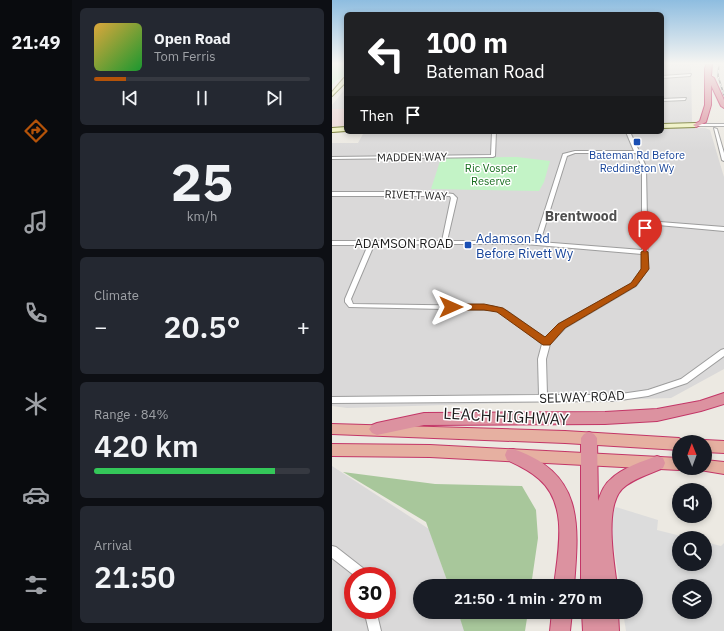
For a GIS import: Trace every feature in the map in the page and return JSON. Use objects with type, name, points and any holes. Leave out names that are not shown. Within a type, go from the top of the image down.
[{"type":"highway","points":[[696,125],[702,123],[704,119],[708,104],[708,92]]},
{"type":"highway","points":[[717,92],[724,106]]},
{"type":"highway","points":[[704,119],[707,123],[714,126]]},
{"type":"highway","points":[[377,429],[424,419],[605,418],[650,415],[701,406],[724,398]]},
{"type":"highway","name":"LEACH HIGHWAY","points":[[332,428],[589,438],[672,444]]},
{"type":"highway","points":[[589,438],[591,579]]},
{"type":"highway","points":[[712,446],[724,447]]},
{"type":"highway","points":[[332,450],[589,458],[672,464]]},
{"type":"highway","points":[[514,455],[545,474],[556,486],[562,497],[566,507],[568,529],[564,579]]},
{"type":"highway","points":[[607,579],[604,516],[607,496],[616,484],[657,463]]},
{"type":"highway","points":[[712,467],[724,468]]},
{"type":"highway","points":[[560,631],[561,619]]},
{"type":"highway","points":[[592,619],[593,631]]},
{"type":"highway","points":[[608,619],[609,631]]},
{"type":"main road","points":[[664,126],[696,125]]},
{"type":"main road","points":[[332,129],[344,129]]},
{"type":"street","points":[[664,100],[685,99]]},
{"type":"street","points":[[696,125],[724,125]]},
{"type":"street","points":[[714,126],[724,160]]},
{"type":"street","name":"MADDEN WAY","points":[[332,158],[493,156],[494,134]]},
{"type":"street","points":[[543,399],[542,359],[546,343],[562,326],[634,285],[645,269],[644,167],[639,152],[630,134]]},
{"type":"street","points":[[537,243],[565,154],[575,152],[639,152]]},
{"type":"street","name":"RIVETT WAY","points":[[332,194],[451,195],[454,198],[444,243]]},
{"type":"street","points":[[645,222],[724,229]]},
{"type":"street","name":"ADAMSON ROAD","points":[[332,243],[537,243],[645,252]]},
{"type":"street","points":[[372,243],[348,299],[351,306],[492,308],[505,312],[546,343]]},
{"type":"street","name":"SELWAY ROAD","points":[[332,400],[614,398],[648,393],[684,381],[724,352]]},
{"type":"street","points":[[332,551],[352,567]]},
{"type":"street","points":[[372,619],[375,631]]},
{"type":"shaded area","points":[[342,92],[344,92],[344,109],[332,109],[332,105]]},
{"type":"shaded area","points":[[664,92],[691,92],[692,123],[664,123]]},
{"type":"shaded area","points":[[332,109],[344,109],[344,126],[332,127]]},
{"type":"shaded area","points":[[664,128],[705,128],[710,130],[724,177],[724,369],[671,398],[347,408],[332,406],[332,143],[358,143],[363,134],[664,134]]},
{"type":"shaded area","points":[[332,466],[429,529],[447,579],[413,579],[413,619],[461,619],[465,631],[332,631]]},
{"type":"shaded area","points":[[616,507],[658,520],[657,530],[672,534],[672,571],[712,571],[712,544],[721,546],[724,543],[724,631],[626,631],[624,619],[643,619],[643,579],[619,579],[609,518]]},
{"type":"green space","name":"Ric Vosper Reserve","points":[[517,157],[550,161],[544,182],[539,191],[431,189],[441,158]]},
{"type":"green space","points":[[343,472],[435,484],[522,486],[536,510],[538,538],[532,579],[446,579],[426,522]]},
{"type":"green space","points":[[460,619],[527,619],[525,631],[464,631]]},
{"type":"place","name":"Bateman Rd Before Reddington Wy","points":[[637,142]]},
{"type":"place","name":"Adamson Rd Before Rivett Wy","points":[[468,245]]},
{"type":"district","name":"Brentwood","points":[[581,216]]},
{"type":"route","points":[[451,307],[484,307],[500,310],[505,312],[546,343],[562,326],[634,285],[641,277],[645,269],[645,252]]}]
